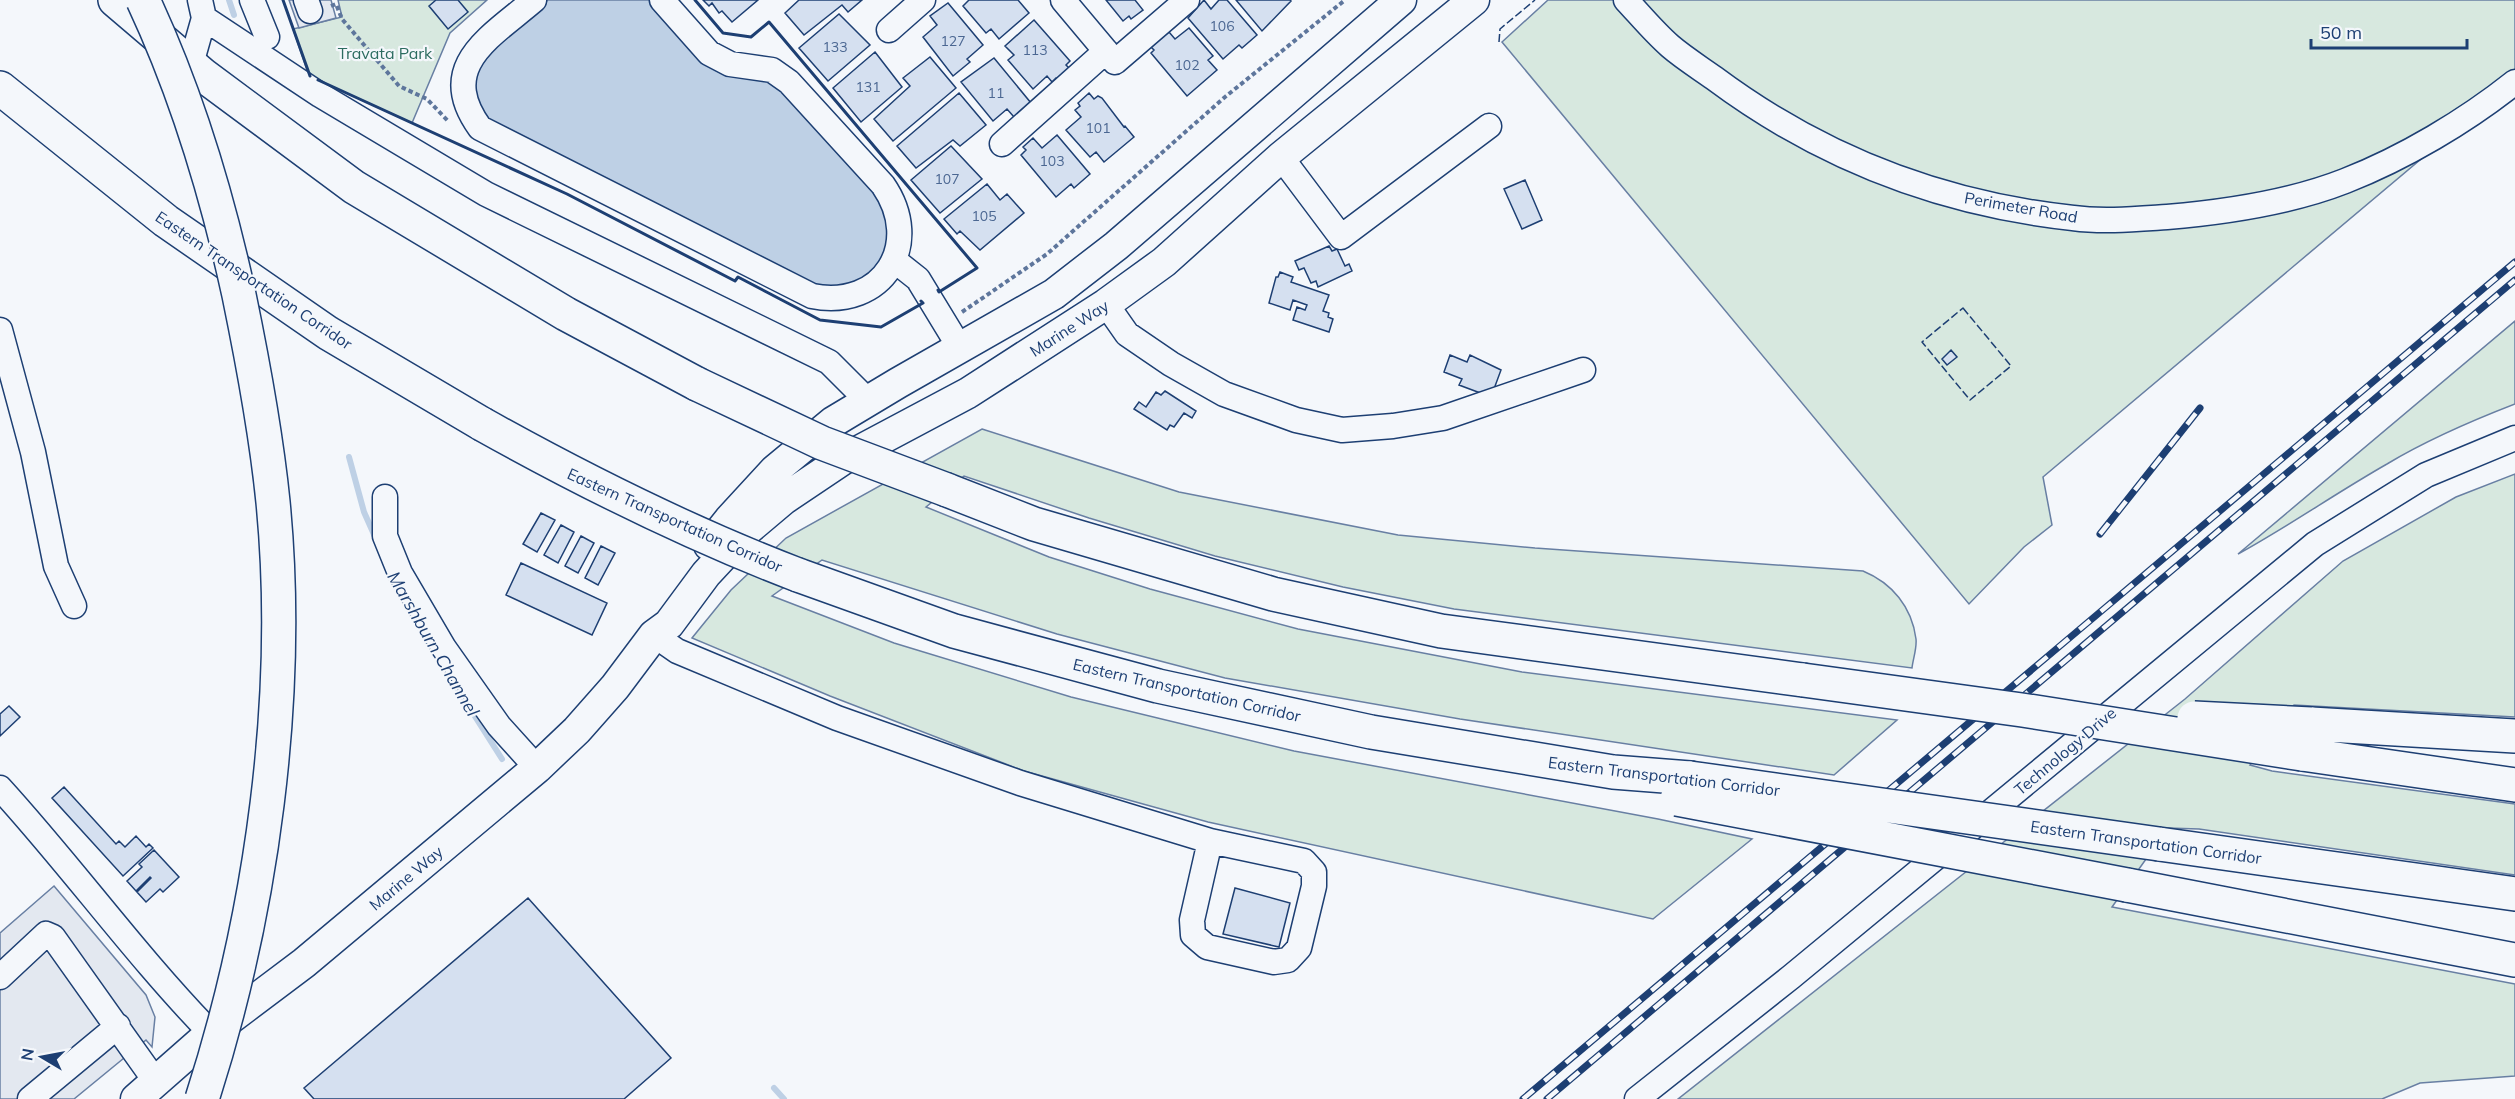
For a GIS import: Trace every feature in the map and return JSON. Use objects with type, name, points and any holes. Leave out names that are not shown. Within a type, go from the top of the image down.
[{"type":"highway","points":[[115,0],[191,64],[354,187],[566,314],[697,384],[822,443],[1034,524],[1273,594],[1442,631],[2022,710],[2306,739],[2515,785]]},
{"type":"highway","points":[[143,0],[187,109],[224,229],[258,391],[273,504],[278,647],[274,727],[260,854],[235,979],[202,1099]]},
{"type":"highway","name":"Eastern Transportation Corridor","points":[[0,88],[166,221],[328,333],[482,424],[579,478],[734,551],[954,631],[1158,686],[1371,732],[1612,771],[1684,789],[2159,844],[2515,894]]},
{"type":"highway","points":[[2306,739],[2515,736]]},
{"type":"highway","points":[[1684,789],[2127,885],[2515,960]]},
{"type":"main road","name":"Marine Way","points":[[654,635],[658,614],[722,528],[775,470],[833,422],[867,401],[953,336],[1054,294],[1107,253],[1401,0]]},
{"type":"main road","name":"Marine Way","points":[[146,1090],[211,1034],[304,963],[537,768],[585,722],[654,635],[669,624],[706,574],[746,531],[784,499],[842,460],[968,393],[1106,304],[1164,262],[1281,157],[1474,0]]},
{"type":"street","points":[[252,0],[267,36]]},
{"type":"street","points":[[534,0],[480,46],[467,62],[463,82],[465,100],[480,128],[812,296],[827,299],[849,296],[871,286],[884,276],[894,260],[900,242],[899,222],[893,201],[883,185],[789,82],[772,70],[730,64],[709,53],[662,0]]},
{"type":"street","points":[[889,30],[923,0]]},
{"type":"street","points":[[1063,0],[1110,56]]},
{"type":"street","points":[[1002,144],[1110,56],[1187,0]]},
{"type":"street","name":"Perimeter Road","points":[[1626,0],[1670,46],[1731,92],[1823,148],[1899,179],[1974,202],[2074,218],[2143,219],[2212,213],[2282,200],[2345,181],[2445,131],[2515,82]]},
{"type":"street","points":[[191,64],[202,9],[320,95],[486,194],[829,362],[867,401]]},
{"type":"street","points":[[1281,157],[1341,237],[1489,126]]},
{"type":"street","points":[[894,260],[918,279],[953,336]]},
{"type":"street","points":[[1106,304],[1127,334],[1171,364],[1224,394],[1296,420],[1342,430],[1393,426],[1443,418],[1583,370]]},
{"type":"street","points":[[0,330],[33,452],[56,566],[74,606]]},
{"type":"street","name":"Technology Drive","points":[[1637,1099],[1791,976],[2315,544],[2426,475],[2515,438]]},
{"type":"street","points":[[385,497],[385,536],[400,573],[444,648],[499,726],[537,768]]},
{"type":"street","points":[[654,635],[676,651],[837,718],[1020,783],[1210,841],[1304,861],[1314,872],[1314,886],[1299,948],[1288,960],[1274,962],[1207,946],[1193,935],[1192,920],[1210,841]]},
{"type":"street","points":[[0,788],[166,986],[211,1034]]},
{"type":"street","points":[[0,976],[46,934],[53,937],[118,1026],[146,1090]]},
{"type":"street","points":[[30,1099],[118,1026]]},
{"type":"path","points":[[953,336],[1224,97],[1345,0]]},
{"type":"path","points":[[308,5],[336,4],[342,19],[399,86],[427,99],[450,123],[466,133],[475,134],[480,128]]},
{"type":"green space","name":"Travata Park","points":[[338,0],[487,0],[450,33],[412,123],[309,76],[293,29],[342,17]]},
{"type":"green space","points":[[1548,0],[2515,0],[2515,80],[2043,477],[2052,525],[2024,547],[1969,604],[1502,42]]},
{"type":"green space","points":[[2515,321],[2515,404],[2450,431],[2402,455],[2238,554]]},
{"type":"green space","points":[[982,429],[1179,492],[1398,535],[1535,548],[1863,571],[1883,582],[1905,607],[1914,627],[1916,639],[1912,668],[1454,609],[1343,587],[1215,556],[1089,518],[964,476],[926,507],[1049,557],[1150,589],[1298,629],[1522,672],[1897,720],[1834,775],[1460,719],[1225,678],[1057,634],[822,560],[772,596],[894,643],[1071,697],[1294,751],[1658,819],[1752,839],[1653,919],[1208,822],[1024,771],[830,696],[692,638],[731,590],[786,538]]},
{"type":"green space","points":[[2515,474],[2515,717],[2294,705],[2250,765],[2272,771],[2515,804],[2515,875],[2199,829],[2168,828],[2112,907],[2515,984],[2515,1076],[2420,1083],[2382,1099],[1678,1099],[2185,699],[2343,561],[2456,497]]},
{"type":"shaded area","points":[[289,0],[331,0],[336,18],[299,28]]},
{"type":"shaded area","points":[[54,886],[146,995],[155,1017],[152,1047],[146,1040],[74,1099],[0,1099],[0,933]]},
{"type":"water","points":[[548,0],[649,0],[707,64],[778,84],[884,198],[892,222],[888,251],[877,271],[858,283],[823,290],[494,128],[472,100],[474,76],[484,54]]},
{"type":"building","points":[[436,0],[458,0],[468,12],[448,29],[429,6]]},
{"type":"building","points":[[703,0],[758,0],[732,22],[722,11],[719,13],[712,3],[709,6]]},
{"type":"building","points":[[799,0],[862,0],[848,12],[842,5],[804,35],[785,13]]},
{"type":"building","points":[[969,0],[1018,0],[1029,13],[999,39],[991,29],[986,33],[963,6]]},
{"type":"building","points":[[1106,0],[1135,0],[1143,10],[1131,19],[1129,16],[1123,21]]},
{"type":"building","points":[[1204,0],[1211,9],[1219,0],[1227,0],[1257,35],[1242,48],[1239,45],[1223,59],[1188,18]]},
{"type":"building","points":[[1236,0],[1290,0],[1291,1],[1262,31]]},
{"type":"building","points":[[948,3],[983,45],[967,59],[970,62],[953,76],[923,37],[937,25],[930,16]]},
{"type":"building","points":[[839,14],[870,45],[828,81],[799,48]]},
{"type":"building","points":[[1034,20],[1070,61],[1066,65],[1070,69],[1058,80],[1056,78],[1052,82],[1047,76],[1033,89],[1008,60],[1014,55],[1005,46]]},
{"type":"building","points":[[1189,28],[1213,56],[1208,60],[1217,70],[1187,96],[1151,53],[1154,50],[1150,46],[1169,32],[1175,39]]},
{"type":"building","points":[[875,52],[902,87],[861,122],[833,88]]},
{"type":"building","points":[[930,57],[956,88],[893,141],[874,119],[910,86],[903,78]]},
{"type":"building","points":[[994,58],[1031,103],[1014,117],[1007,109],[993,121],[961,82]]},
{"type":"building","points":[[959,93],[986,125],[960,146],[953,140],[916,168],[897,146]]},
{"type":"building","points":[[1089,93],[1094,99],[1098,96],[1102,98],[1134,137],[1104,162],[1096,152],[1090,157],[1066,130],[1081,117],[1075,110],[1080,106],[1078,103]]},
{"type":"building","points":[[1057,135],[1090,174],[1074,188],[1071,184],[1056,197],[1021,155],[1026,150],[1023,147],[1033,138],[1042,148]]},
{"type":"building","points":[[951,146],[982,179],[940,213],[911,180]]},
{"type":"building","points":[[1525,180],[1542,220],[1522,229],[1504,189]]},
{"type":"building","points":[[987,184],[1000,200],[1007,194],[1024,213],[980,250],[960,231],[957,234],[944,219]]},
{"type":"building","points":[[1329,246],[1332,251],[1337,249],[1345,266],[1349,264],[1352,271],[1318,287],[1316,281],[1311,283],[1304,268],[1299,270],[1295,261]]},
{"type":"building","points":[[1280,272],[1293,277],[1291,282],[1329,295],[1323,311],[1329,313],[1328,317],[1333,319],[1329,332],[1293,320],[1297,307],[1305,310],[1307,305],[1293,300],[1290,310],[1269,303],[1276,277]]},
{"type":"building","points":[[1951,350],[1957,357],[1947,365],[1942,359]]},
{"type":"building","points":[[1450,355],[1467,362],[1470,355],[1501,370],[1491,397],[1459,385],[1462,379],[1444,372]]},
{"type":"building","points":[[1165,391],[1196,411],[1192,418],[1184,413],[1174,427],[1170,425],[1167,430],[1134,409],[1139,402],[1146,407],[1156,392],[1161,395]]},
{"type":"building","points":[[541,513],[555,520],[537,552],[523,544]]},
{"type":"building","points":[[561,525],[574,532],[558,563],[544,555]]},
{"type":"building","points":[[581,536],[594,543],[578,573],[565,566]]},
{"type":"building","points":[[601,546],[615,553],[598,585],[585,578]]},
{"type":"building","points":[[521,563],[607,603],[592,635],[506,595]]},
{"type":"building","points":[[9,706],[20,717],[0,736],[0,714]]},
{"type":"building","points":[[64,787],[116,844],[119,841],[125,847],[136,836],[146,847],[149,844],[153,848],[123,876],[52,798]]},
{"type":"building","points":[[154,850],[179,877],[163,892],[160,889],[146,902],[137,892],[151,878],[136,891],[127,881],[142,867],[139,864]]},
{"type":"building","points":[[1235,888],[1290,903],[1279,947],[1223,934]]},
{"type":"building","points":[[528,898],[671,1058],[624,1099],[314,1099],[304,1088]]},
{"type":"waterway","name":"Marshburn Channel","points":[[229,0],[234,15]]},
{"type":"waterway","name":"Marshburn Channel","points":[[349,457],[364,512],[376,539]]},
{"type":"waterway","name":"Marshburn Channel","points":[[450,677],[502,759]]},
{"type":"waterway","name":"Marshburn Channel","points":[[774,1088],[784,1099]]},
{"type":"railway","points":[[1523,1099],[2515,262]]},
{"type":"railway","points":[[1547,1099],[2515,280]]},
{"type":"railway","points":[[2100,534],[2200,408]]},
{"type":"fence","points":[[1499,42],[1500,29],[1535,0]]},
{"type":"fence","points":[[1963,308],[2011,366],[1970,400],[1922,342],[1963,308]]},
{"type":"wall","points":[[283,0],[310,76]]},
{"type":"wall","points":[[695,0],[723,33],[751,37],[769,22],[977,268],[939,292],[938,290]]},
{"type":"wall","points":[[318,80],[567,194],[735,281],[738,277],[820,320],[881,327],[923,303],[921,301]]}]
